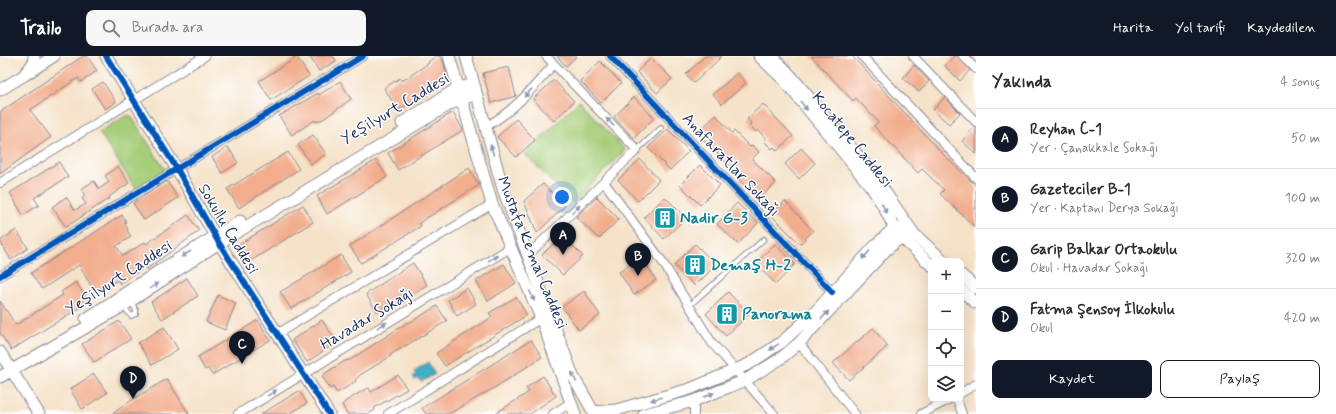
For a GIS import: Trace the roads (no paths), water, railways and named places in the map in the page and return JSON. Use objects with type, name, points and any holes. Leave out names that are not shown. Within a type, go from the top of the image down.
[{"type":"main road","points":[[23,76],[33,64],[34,56]]},
{"type":"main road","points":[[0,90],[54,56]]},
{"type":"main road","name":"Sokullu Caddesi","points":[[106,56],[177,169],[217,240],[329,414]]},
{"type":"main road","name":"Mustafa Kemal Caddesi","points":[[449,56],[492,204],[541,318],[575,414]]},
{"type":"main road","name":"Mustafa Kemal Caddesi","points":[[466,56],[503,189],[573,376],[596,412]]},
{"type":"main road","name":"Kocatepe Caddesi","points":[[760,56],[784,80],[872,188],[900,238],[928,262]]},
{"type":"main road","name":"Kocatepe Caddesi","points":[[772,56],[791,76],[869,169],[910,229],[941,258]]},
{"type":"main road","name":"Yeşilyurt Caddesi","points":[[0,377],[7,368],[125,300],[217,240],[458,88],[468,86],[475,87],[471,96],[452,103],[217,240]]},
{"type":"main road","points":[[581,414],[586,411],[596,412],[616,410],[682,391],[749,364],[782,342],[816,311],[874,246],[894,228],[910,229]]},
{"type":"main road","points":[[644,414],[694,401],[746,380],[780,359],[799,343],[887,249],[910,229]]},
{"type":"main road","points":[[964,279],[974,294]]},
{"type":"main road","points":[[964,291],[974,294]]},
{"type":"main road","points":[[0,352],[7,368],[39,414]]},
{"type":"street","points":[[0,183],[134,102],[204,56]]},
{"type":"street","points":[[0,276],[363,56]]},
{"type":"street","points":[[528,255],[637,150],[546,56]]},
{"type":"street","name":"Anafaratlar Sokağı","points":[[610,56],[832,292]]},
{"type":"street","points":[[862,56],[976,178]]},
{"type":"street","points":[[913,56],[976,122]]},
{"type":"street","points":[[963,56],[976,69]]},
{"type":"street","points":[[485,127],[509,112],[554,64]]},
{"type":"street","points":[[604,182],[662,261],[712,343],[746,380],[774,414]]},
{"type":"street","points":[[277,334],[492,204]]},
{"type":"street","name":"Havadar Sokağı","points":[[238,414],[510,248]]},
{"type":"street","points":[[388,414],[541,318]]},
{"type":"street","points":[[799,343],[855,414]]},
{"type":"street","points":[[964,391],[976,384]]},
{"type":"street","points":[[694,401],[694,414]]},
{"type":"street","points":[[553,414],[572,402]]},
{"type":"street","points":[[921,414],[944,402]]},
{"type":"street","points":[[958,402],[962,414]]},
{"type":"lane","points":[[637,150],[661,128]]},
{"type":"lane","points":[[689,306],[764,239]]},
{"type":"water","points":[[428,362],[435,374],[421,382],[419,378],[415,380],[413,376],[416,375],[414,371]]},
{"type":"place","name":"Nadir G-3","points":[[665,218]]},
{"type":"place","name":"Reyhan C-1","points":[[563,255]]},
{"type":"place","name":"Demaş H-2","points":[[695,265]]},
{"type":"place","name":"Gazeteciler B-1","points":[[638,276]]},
{"type":"place","name":"Panorama","points":[[727,314]]},
{"type":"place","name":"Garip Balkar Ortaokulu","points":[[242,364]]},
{"type":"place","name":"Fatma Şensoy İlkokulu","points":[[133,399]]}]
